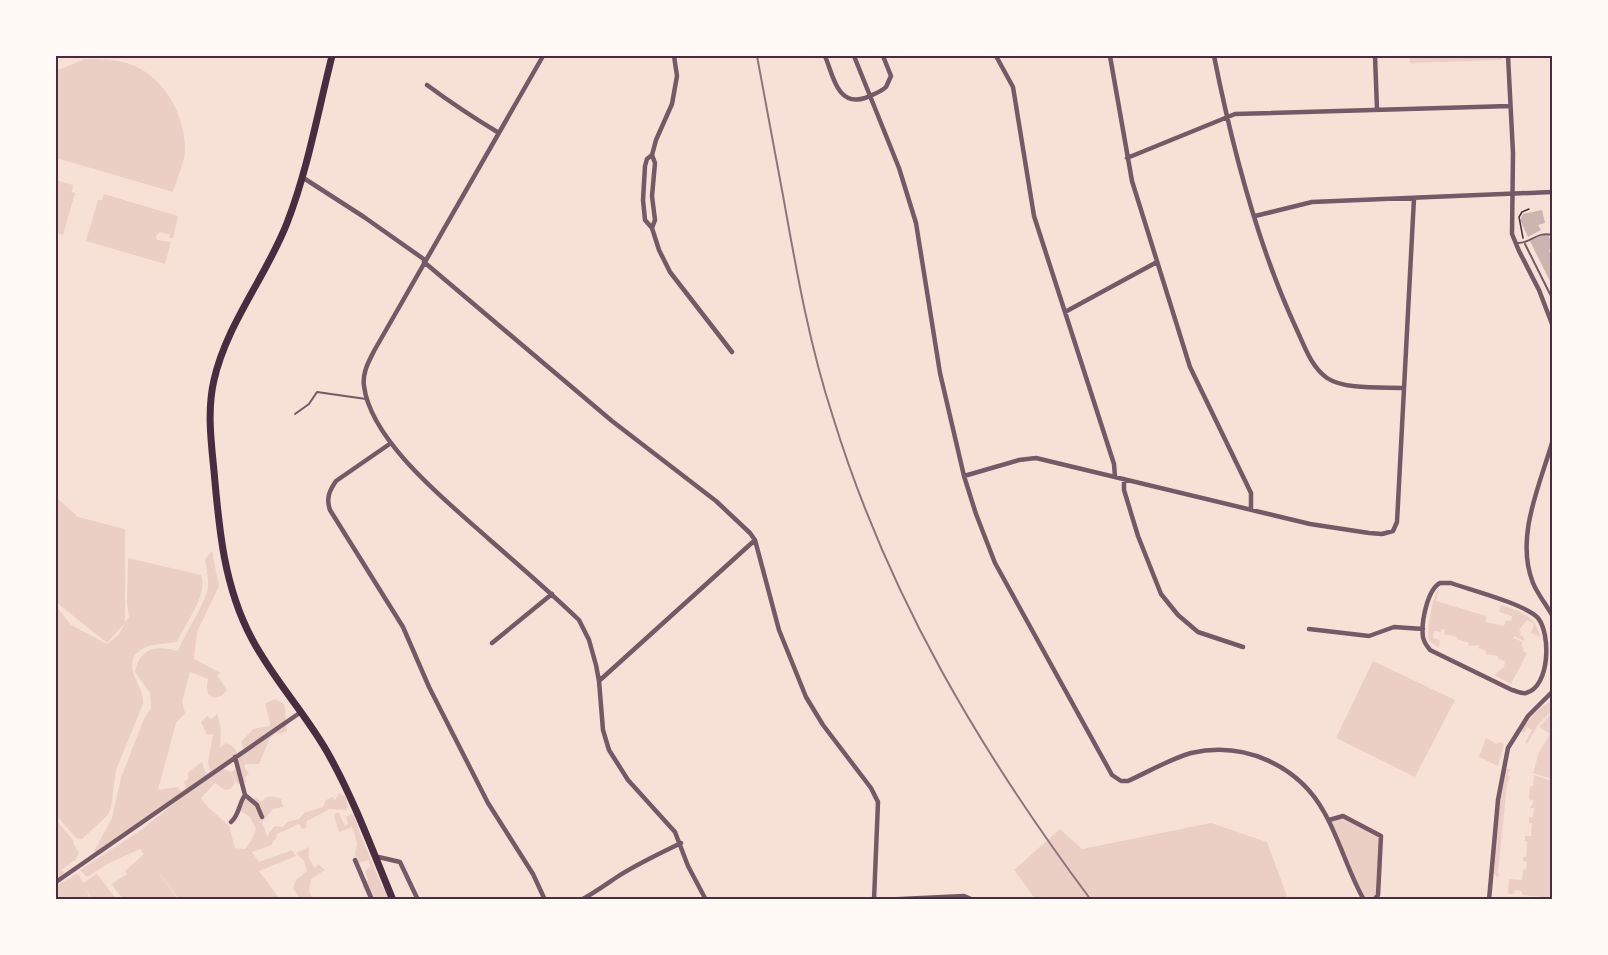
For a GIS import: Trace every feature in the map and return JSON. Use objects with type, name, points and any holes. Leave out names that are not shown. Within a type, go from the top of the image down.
[{"type":"main road","points":[[332,56],[302,177],[287,224],[269,264],[222,350],[213,383],[210,407],[216,496],[230,589],[253,641],[332,759],[393,900]]},
{"type":"street","points":[[543,56],[369,361],[364,378],[367,399],[378,424],[428,484],[579,620],[590,640],[599,681],[603,730],[609,750],[628,780],[675,832],[688,866],[706,900]]},
{"type":"street","points":[[675,56],[675,94],[652,155],[645,166],[643,200],[645,220],[652,228],[659,250],[670,272],[732,352]]},
{"type":"street","points":[[825,56],[842,95],[855,101],[885,90],[890,74],[883,56]]},
{"type":"street","points":[[854,56],[899,168],[916,223],[940,373],[964,476],[976,514],[995,563],[1112,775],[1121,782],[1128,781],[1191,753],[1227,750],[1253,754],[1266,759],[1288,771],[1306,786],[1329,820],[1364,900]]},
{"type":"street","points":[[996,56],[1013,87],[1034,216],[1114,464],[1115,477]]},
{"type":"street","points":[[1110,56],[1131,181],[1190,367],[1251,493],[1251,509]]},
{"type":"street","points":[[1214,56],[1227,116],[1255,216],[1281,295],[1316,367],[1325,376],[1341,384],[1404,388]]},
{"type":"street","points":[[1376,56],[1377,110]]},
{"type":"street","points":[[1508,56],[1513,153],[1511,227],[1515,243],[1545,303],[1552,324]]},
{"type":"street","points":[[427,85],[445,96],[456,107],[499,133]]},
{"type":"street","points":[[1127,158],[1227,116],[1248,113],[1510,106]]},
{"type":"street","points":[[652,155],[655,163],[652,196],[655,220],[652,228]]},
{"type":"street","points":[[302,177],[364,217],[424,261],[612,421],[716,501],[756,540],[779,630],[802,687],[823,725],[871,788],[878,802],[874,900]]},
{"type":"street","points":[[1255,216],[1312,202],[1552,192]]},
{"type":"street","points":[[964,476],[1019,460],[1036,458],[1340,530],[1382,534],[1393,531],[1397,522],[1414,198]]},
{"type":"street","points":[[1065,312],[1157,262]]},
{"type":"street","points":[[391,442],[336,481],[331,488],[328,504],[330,510],[403,627],[429,687],[488,803],[533,873],[545,900]]},
{"type":"street","points":[[1552,443],[1526,541],[1528,566],[1533,583],[1551,608],[1552,615]]},
{"type":"street","points":[[1124,479],[1124,490],[1137,536],[1161,594],[1178,615],[1198,632],[1243,647]]},
{"type":"street","points":[[599,681],[756,540]]},
{"type":"street","points":[[1451,582],[1531,612],[1542,624],[1550,659],[1540,679],[1531,690],[1522,693],[1430,650],[1423,639],[1423,629],[1431,590],[1440,583],[1451,582]]},
{"type":"street","points":[[492,643],[552,594]]},
{"type":"street","points":[[1309,629],[1369,636],[1394,627],[1423,629]]},
{"type":"street","points":[[1489,900],[1498,800],[1508,748],[1528,716],[1552,695]]},
{"type":"street","points":[[56,882],[302,712]]},
{"type":"street","points":[[235,757],[245,795],[257,805],[262,817]]},
{"type":"street","points":[[231,822],[237,818],[241,801],[245,795]]},
{"type":"street","points":[[1329,820],[1343,816],[1381,836],[1378,895],[1374,900]]},
{"type":"street","points":[[581,900],[644,861],[681,843]]},
{"type":"street","points":[[374,856],[400,862],[418,900]]},
{"type":"street","points":[[354,860],[372,900]]},
{"type":"street","points":[[358,868],[366,865]]},
{"type":"street","points":[[880,900],[963,896],[973,900]]},
{"type":"lane","points":[[1515,243],[1525,244],[1539,234],[1552,235]]},
{"type":"lane","points":[[1525,244],[1552,298],[1545,303]]},
{"type":"lane","points":[[295,414],[309,404],[317,392],[367,399]]},
{"type":"path","points":[[1525,244],[1519,217],[1522,212],[1529,209]]},
{"type":"shaded area","points":[[1410,56],[1501,56],[1502,60],[1410,63]]},
{"type":"shaded area","points":[[85,59],[113,60],[137,67],[149,74],[169,96],[181,122],[185,151],[173,192],[56,158],[56,71]]},
{"type":"shaded area","points":[[56,180],[73,185],[72,192],[75,193],[63,235],[56,233]]},
{"type":"shaded area","points":[[104,194],[178,216],[173,238],[160,232],[156,236],[157,240],[171,242],[165,264],[86,241],[98,200],[102,200]]},
{"type":"shaded area","points":[[56,497],[78,517],[125,529],[125,622],[129,617],[128,558],[201,575],[203,582],[199,599],[177,642],[148,646],[136,654],[132,661],[143,704],[116,770],[108,815],[82,839],[76,838],[56,815],[56,606],[71,625],[107,644],[119,634],[125,623],[107,643],[56,602]]},
{"type":"shaded area","points":[[212,551],[219,586],[197,632],[194,659],[221,673],[217,675],[227,690],[221,696],[214,698],[208,694],[208,679],[190,672],[182,702],[185,713],[176,723],[158,790],[177,787],[181,791],[186,788],[184,782],[188,779],[188,772],[202,762],[206,774],[210,772],[208,762],[213,734],[207,735],[201,722],[207,716],[211,719],[217,714],[221,728],[220,748],[226,743],[229,744],[234,748],[238,757],[222,768],[231,772],[235,783],[231,789],[225,790],[215,783],[201,798],[229,826],[235,848],[245,849],[256,829],[250,817],[239,810],[242,801],[247,799],[251,802],[256,797],[261,802],[270,796],[281,799],[283,807],[273,809],[262,822],[268,838],[275,826],[283,827],[287,822],[299,819],[304,813],[323,807],[326,800],[333,797],[335,800],[339,793],[346,797],[348,807],[346,810],[330,809],[307,821],[306,828],[302,829],[299,824],[277,834],[272,845],[252,852],[259,862],[292,850],[296,856],[259,871],[280,899],[179,899],[153,865],[178,899],[123,899],[111,884],[127,874],[125,871],[144,854],[140,849],[107,864],[87,877],[80,870],[144,828],[188,792],[98,856],[94,851],[112,818],[121,778],[143,721],[151,708],[150,693],[135,672],[137,664],[145,653],[156,648],[178,651],[207,592],[205,559]]},
{"type":"shaded area","points":[[1439,589],[1436,601],[1486,616],[1486,622],[1504,626],[1506,620],[1511,621],[1512,616],[1499,612],[1501,605],[1526,615],[1535,624],[1540,637],[1531,633],[1534,624],[1527,620],[1519,630],[1524,641],[1514,636],[1513,638],[1523,642],[1521,646],[1527,653],[1511,684],[1494,675],[1504,667],[1505,661],[1498,659],[1498,656],[1486,654],[1486,651],[1478,648],[1479,645],[1468,646],[1469,643],[1444,634],[1445,630],[1441,629],[1441,632],[1434,631],[1433,638],[1440,640],[1439,648],[1429,641],[1430,614]]},
{"type":"shaded area","points":[[1373,661],[1455,700],[1415,777],[1336,738]]},
{"type":"shaded area","points":[[275,699],[284,704],[287,731],[281,734],[276,733],[270,738],[259,764],[244,766],[249,774],[245,777],[246,782],[239,784],[231,772],[236,769],[238,757],[244,749],[241,742],[253,729],[270,726],[266,703]]},
{"type":"shaded area","points":[[1552,702],[1552,710],[1538,725],[1527,744],[1525,743],[1532,730],[1527,727],[1525,732],[1520,732],[1538,709]]},
{"type":"shaded area","points":[[1552,713],[1552,779],[1533,773],[1539,752],[1550,734],[1539,727]]},
{"type":"shaded area","points":[[1486,738],[1497,744],[1500,742],[1504,744],[1498,766],[1479,757]]},
{"type":"shaded area","points":[[1506,769],[1511,769],[1507,774],[1510,778],[1507,784],[1498,872],[1500,875],[1497,877],[1494,874],[1500,801]]},
{"type":"shaded area","points":[[1534,775],[1552,781],[1552,898],[1522,895],[1522,891],[1515,890],[1514,894],[1508,894],[1509,879],[1522,880],[1523,870],[1526,869],[1527,862],[1523,861],[1523,857],[1526,857],[1525,836],[1531,836],[1532,823],[1529,823],[1529,817],[1533,817],[1534,808],[1530,808],[1534,801],[1529,799]]},
{"type":"shaded area","points":[[339,813],[345,826],[348,824],[346,817],[354,815],[389,899],[369,899],[362,886],[368,880],[365,871],[371,866],[368,860],[359,863],[355,854],[357,843],[352,827],[339,832],[334,816]]},
{"type":"shaded area","points":[[1339,816],[1380,834],[1378,895],[1374,899],[1364,899],[1329,820]]},
{"type":"shaded area","points":[[56,820],[73,840],[79,852],[76,859],[61,870],[64,872],[62,879],[56,883]]},
{"type":"shaded area","points":[[1211,823],[1267,842],[1288,899],[1035,899],[1014,870],[1060,829],[1082,849]]},
{"type":"shaded area","points":[[309,847],[309,858],[315,868],[318,864],[325,870],[311,879],[309,891],[313,899],[301,899],[293,889],[296,880],[307,871],[304,861],[296,853]]},
{"type":"shaded area","points":[[78,873],[83,883],[97,874],[116,899],[91,899],[84,885],[90,899],[59,899],[56,886]]},
{"type":"building","points":[[1542,210],[1545,223],[1538,225],[1541,230],[1528,237],[1520,220],[1523,214]]},
{"type":"building","points":[[1548,234],[1552,244],[1549,250],[1552,258],[1552,285],[1530,241]]},
{"type":"railway","points":[[757,56],[811,337],[825,391],[855,483],[881,547],[941,670],[1012,787],[1091,900]]}]
